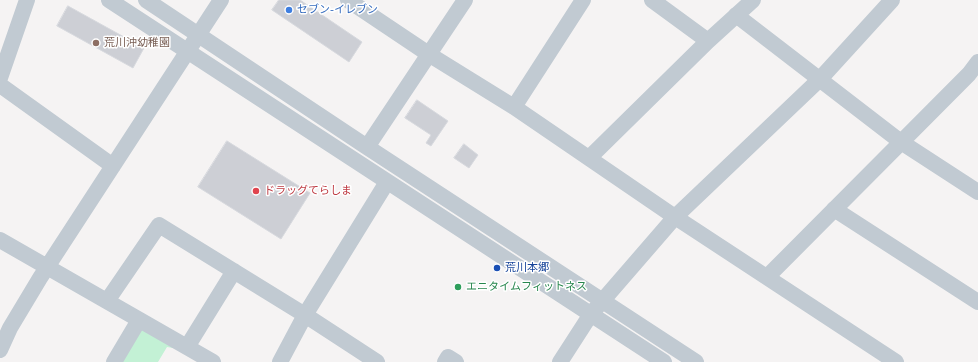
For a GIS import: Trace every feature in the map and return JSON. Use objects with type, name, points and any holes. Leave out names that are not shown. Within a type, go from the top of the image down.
[{"type":"street","points":[[0,78],[27,0]]},
{"type":"street","points":[[109,0],[186,52],[664,362]]},
{"type":"street","points":[[146,0],[367,147],[696,362]]},
{"type":"street","points":[[0,350],[10,328],[47,268],[221,0]]},
{"type":"street","points":[[348,0],[430,55],[514,107],[675,217],[896,362]]},
{"type":"street","points":[[367,147],[430,55],[465,0]]},
{"type":"street","points":[[514,107],[583,0]]},
{"type":"street","points":[[652,0],[708,41]]},
{"type":"street","points":[[588,158],[708,41],[753,0]]},
{"type":"street","points":[[560,362],[591,314],[602,300],[675,217],[820,79],[892,0]]},
{"type":"street","points":[[736,15],[901,142],[978,192]]},
{"type":"street","points":[[767,276],[901,142],[975,72]]},
{"type":"street","points":[[0,85],[114,166]]},
{"type":"street","points":[[280,362],[306,315],[387,182]]},
{"type":"street","points":[[834,209],[978,302]]},
{"type":"street","points":[[107,301],[160,225],[306,315],[377,362]]},
{"type":"street","points":[[0,240],[213,362]]},
{"type":"street","points":[[187,347],[234,271]]},
{"type":"street","points":[[114,362],[139,320]]},
{"type":"street","points":[[445,362],[448,357],[456,362]]},
{"type":"green space","points":[[140,324],[184,350],[167,347],[158,362],[121,362]]},
{"type":"building","points":[[279,0],[300,0],[362,42],[349,62],[272,10]]},
{"type":"building","points":[[68,6],[144,48],[133,68],[57,26]]},
{"type":"building","points":[[417,100],[448,121],[431,146],[426,143],[431,135],[405,118]]},
{"type":"building","points":[[227,141],[310,193],[281,239],[198,187]]},
{"type":"building","points":[[464,144],[478,155],[469,168],[454,158]]},
{"type":"place","name":"セブン-イレブン","points":[[289,10]]},
{"type":"place","name":"荒川沖幼稚園","points":[[96,43]]},
{"type":"place","name":"ドラッグてらしま","points":[[256,191]]},
{"type":"place","name":"荒川本郷","points":[[497,268]]},
{"type":"place","name":"エニタイムフィットネス","points":[[458,287]]}]
